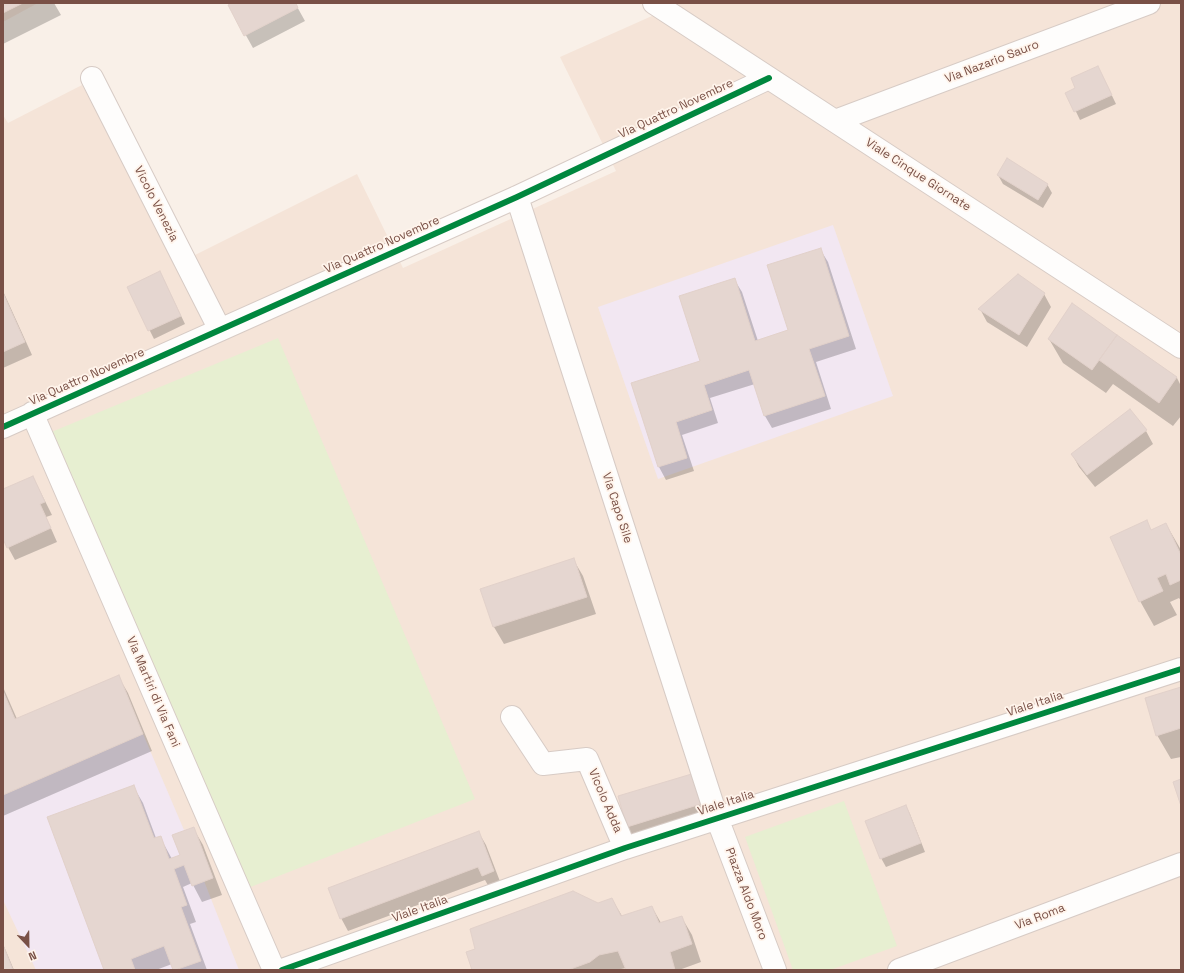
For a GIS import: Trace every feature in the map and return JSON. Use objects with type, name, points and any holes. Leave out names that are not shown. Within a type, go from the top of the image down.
[{"type":"street","name":"Viale Cinque Giornate","points":[[654,3],[1181,347]]},
{"type":"street","name":"Via Nazario Sauro","points":[[835,121],[1148,3]]},
{"type":"street","name":"Vicolo Venezia","points":[[92,78],[220,330]]},
{"type":"street","name":"Via Quattro Novembre","points":[[3,426],[517,197],[768,78]]},
{"type":"street","name":"Via Capo Sile","points":[[517,197],[717,818]]},
{"type":"street","name":"Via Martiri di Via Fani","points":[[32,414],[274,970]]},
{"type":"street","name":"Viale Italia","points":[[282,970],[625,848],[1181,669]]},
{"type":"street","name":"Vicolo Adda","points":[[512,717],[543,764],[587,759],[625,848]]},
{"type":"street","name":"Piazza Aldo Moro","points":[[717,818],[775,970]]},
{"type":"street","name":"Via Roma","points":[[900,970],[1181,864]]},
{"type":"shaded area","points":[[3,3],[38,3],[3,22]]},
{"type":"shaded area","points":[[681,3],[1181,3],[1181,970],[3,970],[3,115],[8,123],[82,85],[181,262],[357,174],[403,268],[616,171],[560,57]]},
{"type":"shaded area","points":[[833,225],[893,396],[658,479],[598,307]]},
{"type":"shaded area","points":[[143,734],[184,830],[194,827],[213,878],[204,881],[239,970],[36,970],[3,900],[3,795]]},
{"type":"green space","points":[[278,338],[475,799],[243,890],[49,433]]},
{"type":"green space","points":[[844,801],[897,946],[830,970],[793,970],[745,837]]},
{"type":"building","points":[[3,3],[23,3],[3,13]]},
{"type":"building","points":[[231,3],[296,3],[298,8],[244,36],[228,5]]},
{"type":"building","points":[[1098,66],[1112,95],[1074,112],[1065,93],[1075,88],[1071,78]]},
{"type":"building","points":[[1007,158],[1048,184],[1038,200],[997,175]]},
{"type":"building","points":[[821,248],[849,336],[809,349],[825,396],[764,416],[749,370],[704,385],[712,410],[676,422],[687,458],[658,467],[631,383],[700,361],[679,296],[735,278],[755,341],[788,330],[767,265]]},
{"type":"building","points":[[160,271],[181,316],[148,331],[127,287]]},
{"type":"building","points":[[1018,274],[1045,293],[1019,335],[978,309]]},
{"type":"building","points":[[3,293],[25,342],[3,352]]},
{"type":"building","points":[[1072,303],[1117,335],[1092,370],[1048,339]]},
{"type":"building","points":[[1117,335],[1177,377],[1159,403],[1099,360]]},
{"type":"building","points":[[1130,409],[1147,430],[1087,475],[1071,454]]},
{"type":"building","points":[[33,476],[45,502],[40,504],[51,528],[7,548],[3,539],[3,489]]},
{"type":"building","points":[[1147,520],[1151,530],[1166,523],[1181,555],[1181,580],[1170,585],[1166,574],[1157,578],[1163,591],[1139,602],[1110,537]]},
{"type":"building","points":[[574,558],[587,597],[493,627],[480,589]]},
{"type":"building","points":[[119,675],[143,734],[3,795],[3,691],[15,719]]},
{"type":"building","points":[[1181,687],[1181,728],[1156,736],[1145,698]]},
{"type":"building","points":[[695,773],[704,803],[627,827],[618,796]]},
{"type":"building","points":[[1181,779],[1181,806],[1173,782]]},
{"type":"building","points":[[134,785],[154,838],[161,836],[169,859],[180,855],[172,835],[194,827],[213,878],[192,886],[184,865],[174,869],[187,905],[181,907],[201,961],[175,970],[173,970],[164,946],[131,959],[135,970],[104,970],[47,817]]},
{"type":"building","points":[[906,805],[921,843],[880,859],[865,821]]},
{"type":"building","points":[[479,831],[494,871],[482,876],[478,867],[340,919],[328,888]]},
{"type":"building","points":[[573,891],[598,903],[612,898],[621,916],[652,906],[659,923],[682,916],[692,944],[670,952],[675,970],[626,970],[618,951],[599,955],[590,962],[568,970],[472,970],[466,952],[475,949],[470,929]]},
{"type":"building","points":[[3,945],[13,970],[3,970]]},
{"type":"cycle path","points":[[3,427],[517,197],[769,78]]},
{"type":"cycle path","points":[[282,970],[625,848],[1181,669]]}]
